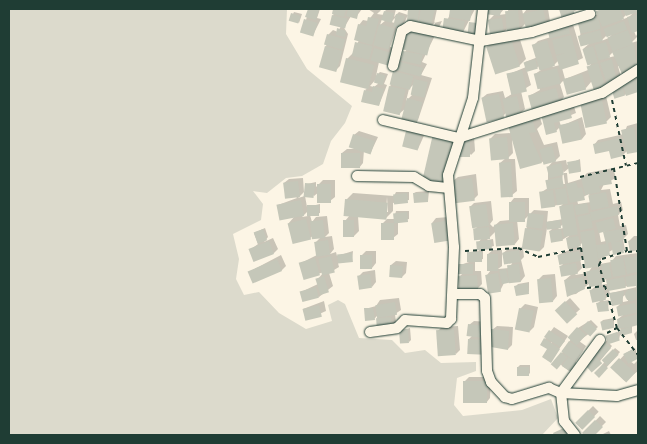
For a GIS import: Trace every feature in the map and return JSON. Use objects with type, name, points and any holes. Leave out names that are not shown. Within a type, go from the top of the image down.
[{"type":"street","points":[[370,332],[397,328],[405,320],[447,323],[453,314],[455,294],[454,250],[447,188],[458,138],[472,98],[481,40],[483,9]]},
{"type":"street","points":[[393,66],[402,31],[410,26],[481,40],[532,32],[590,14]]},
{"type":"street","points":[[383,120],[458,138],[609,88],[638,70]]},
{"type":"street","points":[[356,176],[414,177],[429,186],[447,188]]},
{"type":"street","points":[[455,294],[480,294],[485,298],[487,371],[498,391],[512,399],[550,388],[561,393],[617,396],[638,390]]},
{"type":"street","points":[[575,435],[564,421],[561,393],[600,340]]},
{"type":"path","points":[[609,88],[618,118],[626,166]]},
{"type":"path","points":[[580,177],[638,163]]},
{"type":"path","points":[[614,169],[627,251]]},
{"type":"path","points":[[454,250],[518,248],[538,257],[581,248],[587,288],[605,286]]},
{"type":"path","points":[[638,251],[627,251],[602,259],[599,265],[617,328],[638,355]]},
{"type":"path","points":[[600,340],[603,335],[617,328]]},
{"type":"shaded area","points":[[9,9],[287,9],[286,34],[307,69],[352,106],[345,123],[331,141],[323,164],[302,176],[286,178],[267,193],[253,191],[263,204],[261,220],[233,234],[239,259],[236,279],[244,295],[259,292],[279,313],[306,329],[332,321],[328,305],[338,300],[345,304],[359,338],[392,340],[405,353],[425,350],[441,363],[476,362],[476,371],[457,378],[454,405],[463,416],[522,410],[551,399],[558,418],[542,435],[9,435]]},
{"type":"building","points":[[308,9],[319,10],[316,20],[305,17]]},
{"type":"building","points":[[333,9],[346,9],[344,17],[332,14]]},
{"type":"building","points":[[348,9],[359,9],[357,19],[346,16]]},
{"type":"building","points":[[408,9],[419,10],[418,24],[407,23]]},
{"type":"building","points":[[421,9],[435,9],[430,29],[417,26]]},
{"type":"building","points":[[450,9],[472,9],[470,21],[449,17]]},
{"type":"building","points":[[486,9],[501,9],[500,16],[485,14]]},
{"type":"building","points":[[543,9],[547,26],[526,30],[523,14]]},
{"type":"building","points":[[559,9],[573,9],[575,15],[562,19]]},
{"type":"building","points":[[620,9],[624,19],[602,27],[596,11]]},
{"type":"building","points":[[623,9],[638,9],[638,12],[626,16]]},
{"type":"building","points":[[518,10],[520,31],[507,32],[505,11]]},
{"type":"building","points":[[384,11],[394,13],[392,23],[381,20]]},
{"type":"building","points":[[291,13],[301,16],[298,24],[289,21]]},
{"type":"building","points":[[396,14],[405,16],[402,29],[393,27]]},
{"type":"building","points":[[638,14],[638,31],[632,33],[627,17]]},
{"type":"building","points":[[332,15],[348,19],[345,29],[330,25]]},
{"type":"building","points":[[368,17],[379,19],[372,45],[354,40],[358,24],[366,26]]},
{"type":"building","points":[[598,17],[601,29],[581,34],[578,22]]},
{"type":"building","points":[[444,18],[465,21],[463,35],[442,32]]},
{"type":"building","points":[[502,18],[504,34],[490,36],[488,20]]},
{"type":"building","points":[[304,19],[317,23],[313,36],[300,32]]},
{"type":"building","points":[[624,21],[627,29],[607,37],[603,29]]},
{"type":"building","points":[[469,22],[477,23],[476,38],[467,38]]},
{"type":"building","points":[[379,24],[394,28],[389,49],[373,45]]},
{"type":"building","points":[[568,25],[570,34],[550,38],[548,30]]},
{"type":"building","points":[[337,28],[346,31],[345,37],[336,35]]},
{"type":"building","points":[[408,29],[432,35],[427,55],[403,49]]},
{"type":"building","points":[[600,30],[603,41],[581,47],[578,36]]},
{"type":"building","points":[[628,30],[633,44],[612,52],[607,38]]},
{"type":"building","points":[[327,34],[345,39],[342,50],[324,45]]},
{"type":"building","points":[[571,35],[579,64],[560,70],[556,56],[565,53],[556,55],[552,40]]},
{"type":"building","points":[[511,39],[520,67],[495,75],[486,47]]},
{"type":"building","points":[[547,40],[555,66],[540,70],[532,45]]},
{"type":"building","points":[[355,42],[373,46],[369,60],[352,56]]},
{"type":"building","points":[[606,42],[610,57],[599,61],[594,45]]},
{"type":"building","points":[[634,44],[637,68],[622,74],[612,52]]},
{"type":"building","points":[[325,46],[342,51],[336,72],[319,67]]},
{"type":"building","points":[[593,46],[598,62],[587,65],[582,49]]},
{"type":"building","points":[[374,48],[392,53],[389,66],[370,60]]},
{"type":"building","points":[[403,51],[423,55],[421,65],[401,61]]},
{"type":"building","points":[[346,58],[374,65],[368,89],[340,82]]},
{"type":"building","points":[[535,59],[538,69],[526,72],[524,63]]},
{"type":"building","points":[[612,59],[617,83],[607,84],[600,63]]},
{"type":"building","points":[[397,61],[423,68],[421,77],[395,70]]},
{"type":"building","points":[[598,63],[606,89],[594,92],[587,67]]},
{"type":"building","points":[[557,68],[561,84],[538,89],[534,74]]},
{"type":"building","points":[[522,70],[527,91],[511,95],[506,74]]},
{"type":"building","points":[[393,71],[413,76],[410,90],[390,85]]},
{"type":"building","points":[[377,73],[386,76],[382,85],[374,83]]},
{"type":"building","points":[[582,74],[586,89],[567,95],[563,79]]},
{"type":"building","points":[[636,77],[638,92],[626,96],[622,82]]},
{"type":"building","points":[[414,79],[428,82],[424,98],[411,95]]},
{"type":"building","points":[[373,86],[384,89],[379,106],[361,102],[364,90],[372,92]]},
{"type":"building","points":[[389,86],[406,90],[400,115],[383,111]]},
{"type":"building","points":[[622,86],[625,96],[614,99],[611,89]]},
{"type":"building","points":[[556,88],[560,103],[532,111],[528,96]]},
{"type":"building","points":[[499,94],[504,118],[487,122],[481,98]]},
{"type":"building","points":[[517,96],[521,115],[506,118],[502,99]]},
{"type":"building","points":[[407,98],[422,102],[416,125],[401,121]]},
{"type":"building","points":[[602,100],[607,123],[585,128],[580,105]]},
{"type":"building","points":[[569,107],[572,118],[554,123],[557,132],[546,135],[541,114]]},
{"type":"building","points":[[532,118],[536,132],[529,133],[542,163],[520,169],[508,125]]},
{"type":"building","points":[[578,121],[582,140],[562,144],[558,125]]},
{"type":"building","points":[[634,127],[638,152],[627,154],[621,130]]},
{"type":"building","points":[[406,131],[422,135],[418,150],[402,147]]},
{"type":"building","points":[[353,134],[375,141],[371,154],[349,147]]},
{"type":"building","points":[[433,134],[454,139],[444,185],[422,180]]},
{"type":"building","points":[[507,137],[509,159],[491,160],[489,139]]},
{"type":"building","points":[[619,138],[623,156],[611,159],[609,151],[595,154],[593,144]]},
{"type":"building","points":[[458,140],[470,140],[470,157],[458,157]]},
{"type":"building","points":[[552,146],[556,161],[544,165],[539,149]]},
{"type":"building","points":[[341,153],[360,153],[360,168],[341,168]]},
{"type":"building","points":[[579,160],[581,172],[569,174],[567,162]]},
{"type":"building","points":[[511,162],[513,197],[501,198],[499,163]]},
{"type":"building","points":[[561,163],[564,175],[549,178],[546,167]]},
{"type":"building","points":[[609,171],[612,184],[599,186],[601,192],[585,195],[581,177]]},
{"type":"building","points":[[562,177],[564,187],[547,190],[545,180]]},
{"type":"building","points":[[472,178],[475,201],[455,203],[452,180]]},
{"type":"building","points":[[298,181],[300,197],[285,199],[283,183]]},
{"type":"building","points":[[576,182],[578,188],[582,187],[585,200],[570,203],[566,184]]},
{"type":"building","points":[[305,183],[315,184],[313,198],[304,197]]},
{"type":"building","points":[[317,184],[331,184],[331,203],[317,203]]},
{"type":"building","points":[[566,188],[568,204],[557,205],[555,189]]},
{"type":"building","points":[[553,190],[555,207],[541,209],[539,192]]},
{"type":"building","points":[[606,192],[609,207],[591,210],[588,195]]},
{"type":"building","points":[[407,193],[408,203],[394,204],[393,194]]},
{"type":"building","points":[[413,193],[428,193],[428,202],[414,203]]},
{"type":"building","points":[[345,199],[388,203],[386,220],[344,216]]},
{"type":"building","points":[[301,200],[304,216],[280,220],[276,205]]},
{"type":"building","points":[[509,202],[525,202],[525,222],[509,222]]},
{"type":"building","points":[[587,203],[589,213],[576,215],[574,205]]},
{"type":"building","points":[[486,204],[489,226],[472,228],[469,206]]},
{"type":"building","points":[[573,204],[578,235],[564,237],[559,206]]},
{"type":"building","points":[[307,205],[319,205],[319,216],[307,216]]},
{"type":"building","points":[[617,206],[619,215],[592,221],[590,212]]},
{"type":"building","points":[[407,212],[408,222],[394,223],[393,213]]},
{"type":"building","points":[[528,213],[544,215],[542,229],[526,227]]},
{"type":"building","points":[[590,214],[593,228],[580,230],[577,217]]},
{"type":"building","points":[[613,218],[616,229],[598,233],[596,223]]},
{"type":"building","points":[[306,219],[311,239],[293,244],[288,224]]},
{"type":"building","points":[[323,220],[325,238],[312,239],[310,221]]},
{"type":"building","points":[[343,220],[354,220],[354,237],[343,237]]},
{"type":"building","points":[[560,220],[561,228],[547,230],[546,222]]},
{"type":"building","points":[[445,221],[448,241],[434,243],[431,223]]},
{"type":"building","points":[[381,223],[394,223],[394,240],[381,240]]},
{"type":"building","points":[[513,223],[515,245],[496,247],[494,225]]},
{"type":"building","points":[[489,227],[490,239],[474,240],[473,228]]},
{"type":"building","points":[[525,228],[543,231],[539,252],[522,249]]},
{"type":"building","points":[[263,229],[267,240],[258,244],[254,232]]},
{"type":"building","points":[[561,229],[563,241],[551,243],[549,231]]},
{"type":"building","points":[[622,229],[624,240],[614,242],[622,241],[624,253],[613,255],[611,242],[608,243],[610,255],[598,259],[596,245],[606,244],[603,232]]},
{"type":"building","points":[[594,230],[599,267],[585,269],[580,232]]},
{"type":"building","points":[[578,236],[581,246],[568,249],[566,238]]},
{"type":"building","points":[[638,239],[638,250],[630,252],[628,241]]},
{"type":"building","points":[[328,240],[330,255],[316,257],[314,242]]},
{"type":"building","points":[[491,240],[492,249],[477,251],[476,242]]},
{"type":"building","points":[[269,241],[274,254],[253,262],[248,249]]},
{"type":"building","points":[[519,250],[521,262],[504,265],[502,253]]},
{"type":"building","points":[[579,251],[581,261],[559,265],[557,255]]},
{"type":"building","points":[[467,252],[482,252],[482,262],[467,262]]},
{"type":"building","points":[[352,253],[353,262],[338,264],[337,255]]},
{"type":"building","points":[[487,254],[498,254],[498,271],[487,271]]},
{"type":"building","points":[[360,255],[372,255],[372,269],[360,269]]},
{"type":"building","points":[[331,256],[335,273],[322,275],[318,259]]},
{"type":"building","points":[[638,256],[638,272],[627,274],[624,258]]},
{"type":"building","points":[[315,258],[320,275],[304,280],[299,263]]},
{"type":"building","points":[[623,258],[626,275],[613,277],[610,260]]},
{"type":"building","points":[[277,259],[282,271],[253,283],[248,272]]},
{"type":"building","points":[[576,263],[578,274],[561,277],[559,266]]},
{"type":"building","points":[[609,263],[612,278],[604,279],[601,265]]},
{"type":"building","points":[[458,264],[473,264],[473,274],[458,274]]},
{"type":"building","points":[[519,264],[521,282],[509,283],[507,265]]},
{"type":"building","points":[[390,265],[403,266],[402,278],[389,277]]},
{"type":"building","points":[[506,269],[509,283],[502,284],[499,270]]},
{"type":"building","points":[[599,269],[602,285],[589,287],[586,271]]},
{"type":"building","points":[[498,273],[501,292],[488,294],[485,275]]},
{"type":"building","points":[[370,274],[372,288],[359,290],[357,276]]},
{"type":"building","points":[[638,274],[637,294],[636,286],[627,287],[625,277]]},
{"type":"building","points":[[477,275],[478,290],[459,291],[458,276]]},
{"type":"building","points":[[324,276],[329,292],[320,295],[315,279]]},
{"type":"building","points":[[583,277],[585,289],[567,297],[564,280]]},
{"type":"building","points":[[624,277],[626,288],[608,291],[606,280]]},
{"type":"building","points":[[551,278],[553,302],[539,303],[537,279]]},
{"type":"building","points":[[528,283],[529,294],[516,296],[514,286]]},
{"type":"building","points":[[316,287],[319,298],[302,302],[300,291]]},
{"type":"building","points":[[603,287],[606,300],[592,303],[589,290]]},
{"type":"building","points":[[629,289],[633,289],[637,295],[633,301],[629,301],[625,297],[625,293]]},
{"type":"building","points":[[624,291],[622,304],[612,306],[609,293]]},
{"type":"building","points":[[565,301],[577,314],[567,324],[555,311]]},
{"type":"building","points":[[607,301],[609,311],[598,312],[596,303]]},
{"type":"building","points":[[395,302],[397,315],[377,318],[375,305]]},
{"type":"building","points":[[635,303],[637,313],[618,316],[616,307]]},
{"type":"building","points":[[319,305],[322,317],[305,321],[303,309]]},
{"type":"building","points":[[364,308],[373,308],[375,320],[365,321]]},
{"type":"building","points":[[519,308],[534,311],[530,332],[515,330]]},
{"type":"building","points":[[638,314],[638,325],[631,327],[632,333],[621,336],[619,330],[629,327],[618,329],[617,319]]},
{"type":"building","points":[[391,317],[392,328],[377,329],[376,318]]},
{"type":"building","points":[[612,319],[614,328],[602,330],[600,322]]},
{"type":"building","points":[[588,321],[597,329],[590,336],[581,328]]},
{"type":"building","points":[[468,324],[485,326],[483,338],[467,336]]},
{"type":"building","points":[[577,327],[586,335],[577,345],[568,337]]},
{"type":"building","points":[[408,329],[409,343],[400,344],[399,330]]},
{"type":"building","points":[[454,329],[456,355],[438,356],[436,330]]},
{"type":"building","points":[[491,329],[509,331],[508,350],[491,347]]},
{"type":"building","points":[[549,330],[565,341],[560,347],[544,337]]},
{"type":"building","points":[[617,332],[620,341],[608,344],[606,336]]},
{"type":"building","points":[[544,338],[560,349],[551,363],[542,357],[547,349],[540,345]]},
{"type":"building","points":[[468,339],[485,340],[484,355],[467,354]]},
{"type":"building","points":[[569,341],[583,351],[575,362],[561,352]]},
{"type":"building","points":[[605,342],[611,348],[601,359],[594,352]]},
{"type":"building","points":[[613,349],[619,355],[607,366],[602,360]]},
{"type":"building","points":[[633,349],[638,359],[628,364],[623,354]]},
{"type":"building","points":[[561,352],[567,357],[557,369],[551,364]]},
{"type":"building","points":[[595,355],[602,363],[592,372],[584,364]]},
{"type":"building","points":[[568,357],[577,363],[571,372],[562,366]]},
{"type":"building","points":[[619,358],[635,373],[626,383],[610,368]]},
{"type":"building","points":[[603,364],[608,368],[599,378],[594,373]]},
{"type":"building","points":[[517,367],[529,367],[529,376],[517,376]]},
{"type":"building","points":[[463,381],[487,381],[487,403],[463,403]]},
{"type":"building","points":[[588,410],[595,417],[582,430],[575,423]]},
{"type":"building","points":[[595,420],[603,427],[595,435],[584,435],[582,433]]},
{"type":"building","points":[[566,427],[570,435],[554,435],[553,433]]}]
